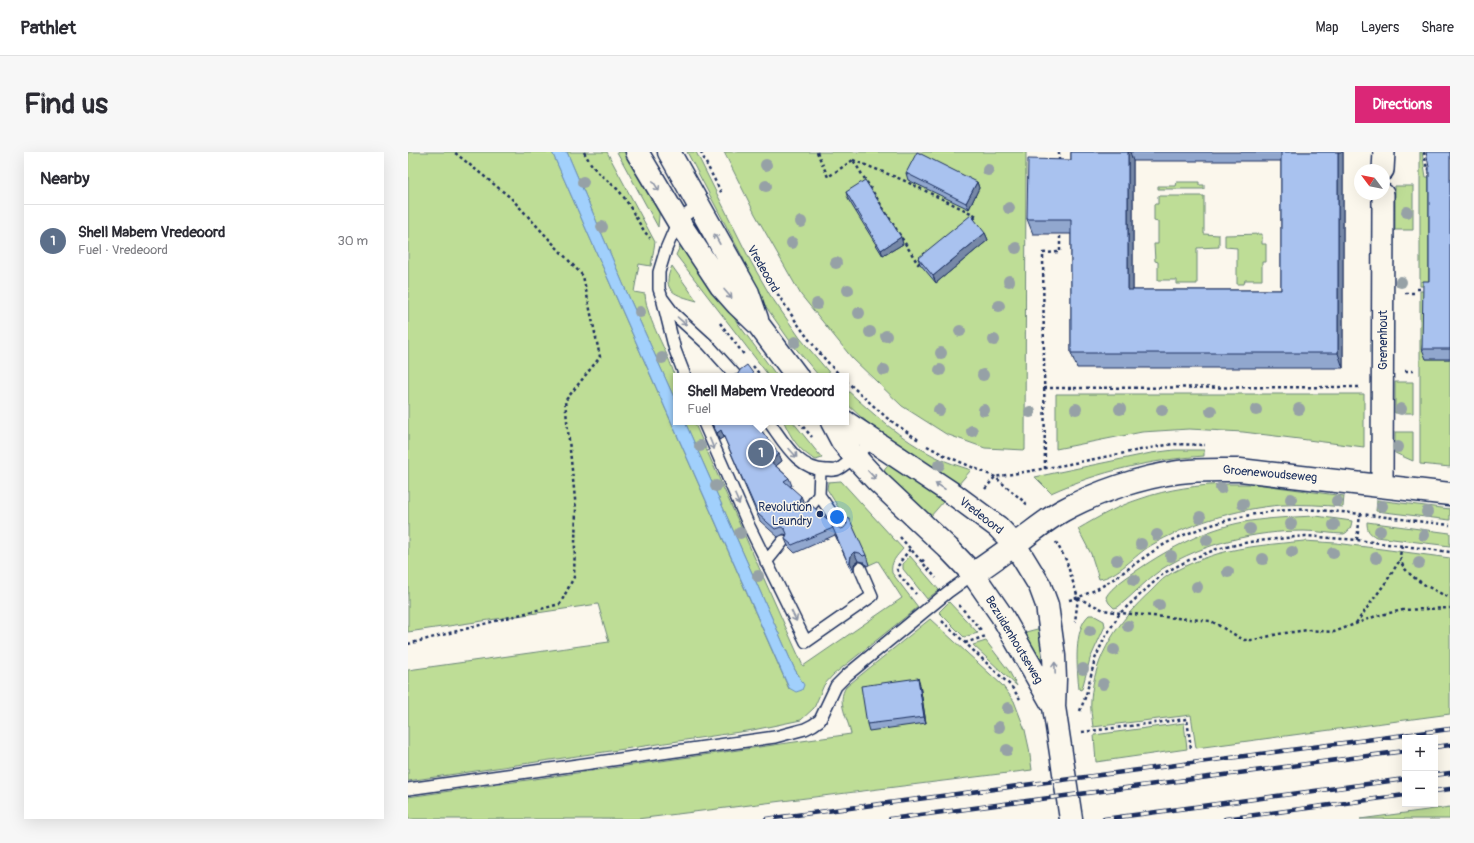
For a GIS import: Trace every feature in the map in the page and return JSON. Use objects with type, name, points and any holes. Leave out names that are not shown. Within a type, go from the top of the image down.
[{"type":"street","name":"Vredeoord","points":[[637,152],[678,221],[721,286],[758,324],[795,373]]},
{"type":"street","name":"Vredeoord","points":[[668,152],[748,293],[758,324]]},
{"type":"street","points":[[1384,152],[1384,164]]},
{"type":"street","name":"Grenenhout","points":[[1382,486],[1383,200]]},
{"type":"street","name":"Vredeoord","points":[[849,424],[980,512],[998,527],[1014,545]]},
{"type":"street","points":[[834,425],[842,441],[854,456],[973,574]]},
{"type":"street","name":"Groenewoudseweg","points":[[973,574],[1044,523],[1080,502],[1150,478],[1179,472],[1240,470],[1450,494]]},
{"type":"street","name":"Bezuidenhoutseweg","points":[[1014,545],[1040,586],[1047,606],[1054,656],[1054,707],[1071,819]]},
{"type":"street","name":"Bezuidenhoutseweg","points":[[973,574],[1002,616],[1054,707]]},
{"type":"lane","points":[[684,373],[675,350],[658,281],[666,248],[678,221],[699,205]]},
{"type":"lane","points":[[662,298],[674,314],[708,345],[733,373]]},
{"type":"lane","points":[[705,425],[749,526],[806,642],[872,596],[860,568]]},
{"type":"lane","points":[[771,425],[792,454],[810,468],[820,470],[838,470],[874,440]]},
{"type":"lane","points":[[809,508],[819,495],[820,470]]},
{"type":"lane","points":[[819,495],[844,531]]},
{"type":"lane","points":[[766,562],[782,541]]},
{"type":"lane","points":[[408,789],[775,737],[805,729],[814,725],[820,720],[836,686],[846,675],[948,592],[973,574]]},
{"type":"path","points":[[408,644],[560,604],[574,577],[576,509],[565,401],[600,356],[583,276],[511,198],[454,152]]},
{"type":"path","points":[[584,152],[591,164],[601,175],[616,187],[651,240],[666,248]]},
{"type":"path","points":[[701,152],[706,166],[724,198]]},
{"type":"path","points":[[817,152],[828,177],[853,160]]},
{"type":"path","points":[[1059,152],[1059,165]]},
{"type":"path","points":[[1424,152],[1427,169],[1430,169]]},
{"type":"path","points":[[853,160],[903,180],[977,216],[918,264],[853,160]]},
{"type":"path","points":[[1045,469],[1043,253],[1060,252],[1060,229]]},
{"type":"path","name":"Vredeoord","points":[[768,278],[793,318],[829,365],[838,373]]},
{"type":"path","points":[[1417,289],[1430,288]]},
{"type":"path","points":[[1044,388],[1383,387]]},
{"type":"path","points":[[1450,525],[1317,510],[1283,511],[1241,517],[1178,538],[1139,560],[1115,580],[1078,598],[1104,610],[1120,613],[1211,621],[1244,640],[1255,640],[1278,634],[1308,630],[1334,632],[1376,616],[1404,610],[1450,608]]},
{"type":"path","points":[[1357,540],[1360,515]]},
{"type":"path","points":[[1077,717],[1086,695],[1095,659],[1104,639],[1120,613],[1164,573],[1189,560],[1217,549],[1249,542],[1305,536],[1357,540],[1450,552]]},
{"type":"path","points":[[1355,624],[1386,582],[1400,560],[1402,546]]},
{"type":"path","points":[[910,549],[900,562],[897,569],[900,576],[929,609],[1011,686],[1024,703]]},
{"type":"path","points":[[1400,560],[1404,570],[1417,580],[1450,598]]},
{"type":"path","points":[[964,643],[986,636]]},
{"type":"path","points":[[1079,732],[1188,719],[1191,749]]},
{"type":"green space","points":[[408,152],[552,152],[789,689],[800,677],[795,670],[686,425],[695,425],[803,666],[902,598],[878,561],[869,565],[853,528],[851,528],[827,489],[828,482],[841,481],[903,549],[893,562],[892,573],[918,607],[833,675],[824,685],[814,708],[801,720],[753,730],[408,781],[408,670],[609,642],[598,604],[408,632]]},
{"type":"green space","points":[[567,152],[607,152],[655,242],[651,266],[639,264],[634,292],[645,294],[650,315],[674,373],[673,395],[624,286]]},
{"type":"green space","points":[[617,152],[630,152],[660,205],[658,227]]},
{"type":"green space","points":[[687,152],[696,152],[751,262],[770,295],[800,338],[829,373],[816,373],[792,344],[762,301],[743,258]]},
{"type":"green space","points":[[724,152],[1026,152],[1025,450],[985,448],[946,434],[902,406],[852,358],[801,295],[755,214]]},
{"type":"green space","points":[[1420,152],[1422,152],[1426,177],[1432,177],[1440,286],[1420,286]]},
{"type":"green space","points":[[1177,182],[1199,182],[1199,185],[1204,185],[1204,189],[1158,189],[1158,186],[1176,186]]},
{"type":"green space","points":[[1395,186],[1413,186],[1413,230],[1395,230]]},
{"type":"green space","points":[[1158,196],[1204,196],[1204,234],[1219,235],[1219,247],[1197,248],[1197,284],[1177,284],[1177,280],[1158,280],[1158,262],[1155,261],[1154,244],[1158,244],[1158,222],[1154,221],[1154,204],[1158,204]]},
{"type":"green space","points":[[1262,234],[1262,244],[1266,244],[1266,262],[1262,262],[1262,280],[1245,280],[1244,284],[1237,284],[1237,248],[1225,247],[1225,235]]},
{"type":"green space","points":[[682,242],[739,325],[775,373],[767,373],[676,255]]},
{"type":"green space","points":[[672,266],[697,301],[677,294],[669,287],[669,275]]},
{"type":"green space","points":[[1420,291],[1427,291],[1426,359],[1450,359],[1450,467],[1420,464]]},
{"type":"green space","points":[[1395,382],[1413,382],[1413,413],[1395,413]]},
{"type":"green space","points":[[849,392],[877,417],[910,442],[952,464],[971,470],[958,485],[900,447],[849,406]]},
{"type":"green space","points":[[1056,394],[1364,394],[1364,447],[1243,432],[1189,429],[1142,432],[1056,449]]},
{"type":"green space","points":[[786,425],[795,425],[822,458],[816,460],[810,457],[801,449]]},
{"type":"green space","points":[[1395,432],[1413,432],[1413,461],[1395,453]]},
{"type":"green space","points":[[1174,450],[1204,450],[1204,456],[1164,460],[1126,468],[1088,478],[1051,493],[1035,477],[1151,453]]},
{"type":"green space","points":[[889,464],[943,502],[930,517],[883,472]]},
{"type":"green space","points":[[1228,484],[1255,484],[1344,496],[1343,507],[1282,505],[1231,513],[1214,518],[1165,538],[1144,550],[1119,570],[1099,579],[1091,554],[1078,529],[1116,508],[1161,493],[1183,488]]},
{"type":"green space","points":[[1377,500],[1450,509],[1450,520],[1376,511]]},
{"type":"green space","points":[[1316,516],[1352,521],[1350,529],[1344,534],[1309,531],[1267,533],[1230,540],[1195,552],[1162,569],[1118,607],[1114,608],[1106,597],[1112,589],[1131,574],[1151,561],[1202,534],[1244,522]]},
{"type":"green space","points":[[1367,522],[1450,533],[1450,546],[1376,537],[1367,528]]},
{"type":"green space","points":[[1304,541],[1336,543],[1450,558],[1450,714],[1196,748],[1191,715],[1093,727],[1091,703],[1093,684],[1097,668],[1103,654],[1110,640],[1129,614],[1163,579],[1184,566],[1228,551],[1271,544]]},
{"type":"green space","points":[[910,556],[939,590],[927,599],[903,569],[903,564]]},
{"type":"green space","points":[[949,602],[978,633],[964,637],[939,612]]},
{"type":"green space","points":[[1089,615],[1093,615],[1104,621],[1105,626],[1090,659],[1082,689],[1080,690],[1077,671],[1078,639],[1084,621]]},
{"type":"green space","points":[[930,619],[1002,685],[1014,701],[1025,730],[1032,770],[637,819],[408,819],[408,797],[851,734],[842,704],[843,693],[846,687]]},
{"type":"green space","points":[[1041,628],[1045,658],[1038,660],[1022,633]]},
{"type":"green space","points":[[986,641],[1009,671],[1017,686],[973,645]]},
{"type":"green space","points":[[1184,723],[1187,749],[1096,762],[1094,735]]},
{"type":"green space","points":[[1450,807],[1450,819],[1360,819]]},
{"type":"water","points":[[552,152],[567,152],[624,286],[673,395],[673,425],[686,425],[795,670],[804,685],[802,690],[796,692],[789,688]]},
{"type":"building","points":[[917,152],[977,182],[966,203],[906,173]]},
{"type":"building","points":[[1071,152],[1128,152],[1128,290],[1281,290],[1281,152],[1338,152],[1338,353],[1071,353],[1071,219],[1027,219],[1028,159],[1071,160]]},
{"type":"building","points":[[1426,152],[1450,152],[1450,349],[1422,349],[1423,281],[1429,281],[1429,167]]},
{"type":"building","points":[[865,180],[901,237],[881,250],[846,192]]},
{"type":"building","points":[[971,215],[985,233],[933,276],[918,258]]},
{"type":"building","points":[[747,365],[753,373],[738,373]]},
{"type":"building","points":[[713,425],[757,425],[779,454],[770,461],[789,478],[784,481],[801,496],[799,500],[802,506],[806,508],[811,505],[834,525],[832,526],[833,528],[792,545],[785,539],[787,534],[785,529],[781,527],[775,529],[758,514],[721,430],[717,433]]},
{"type":"building","points":[[849,518],[866,555],[863,556],[860,553],[854,552],[851,555],[850,562],[848,563],[832,526],[834,525],[841,529],[844,528],[847,524],[847,519]]},
{"type":"building","points":[[918,678],[924,717],[867,724],[861,686]]},
{"type":"railway","points":[[766,819],[1450,729]]},
{"type":"railway","points":[[1438,747],[1450,745]]},
{"type":"railway","points":[[890,819],[1402,751]]},
{"type":"railway","points":[[1438,775],[1450,773]]},
{"type":"railway","points":[[1104,819],[1402,779]]},
{"type":"railway","points":[[1438,791],[1450,789]]},
{"type":"railway","points":[[1225,819],[1402,795]]},
{"type":"place","name":"Shell Mabem Vredeoord","points":[[761,453]]},
{"type":"place","name":"Revolution Laundry","points":[[820,514]]}]
